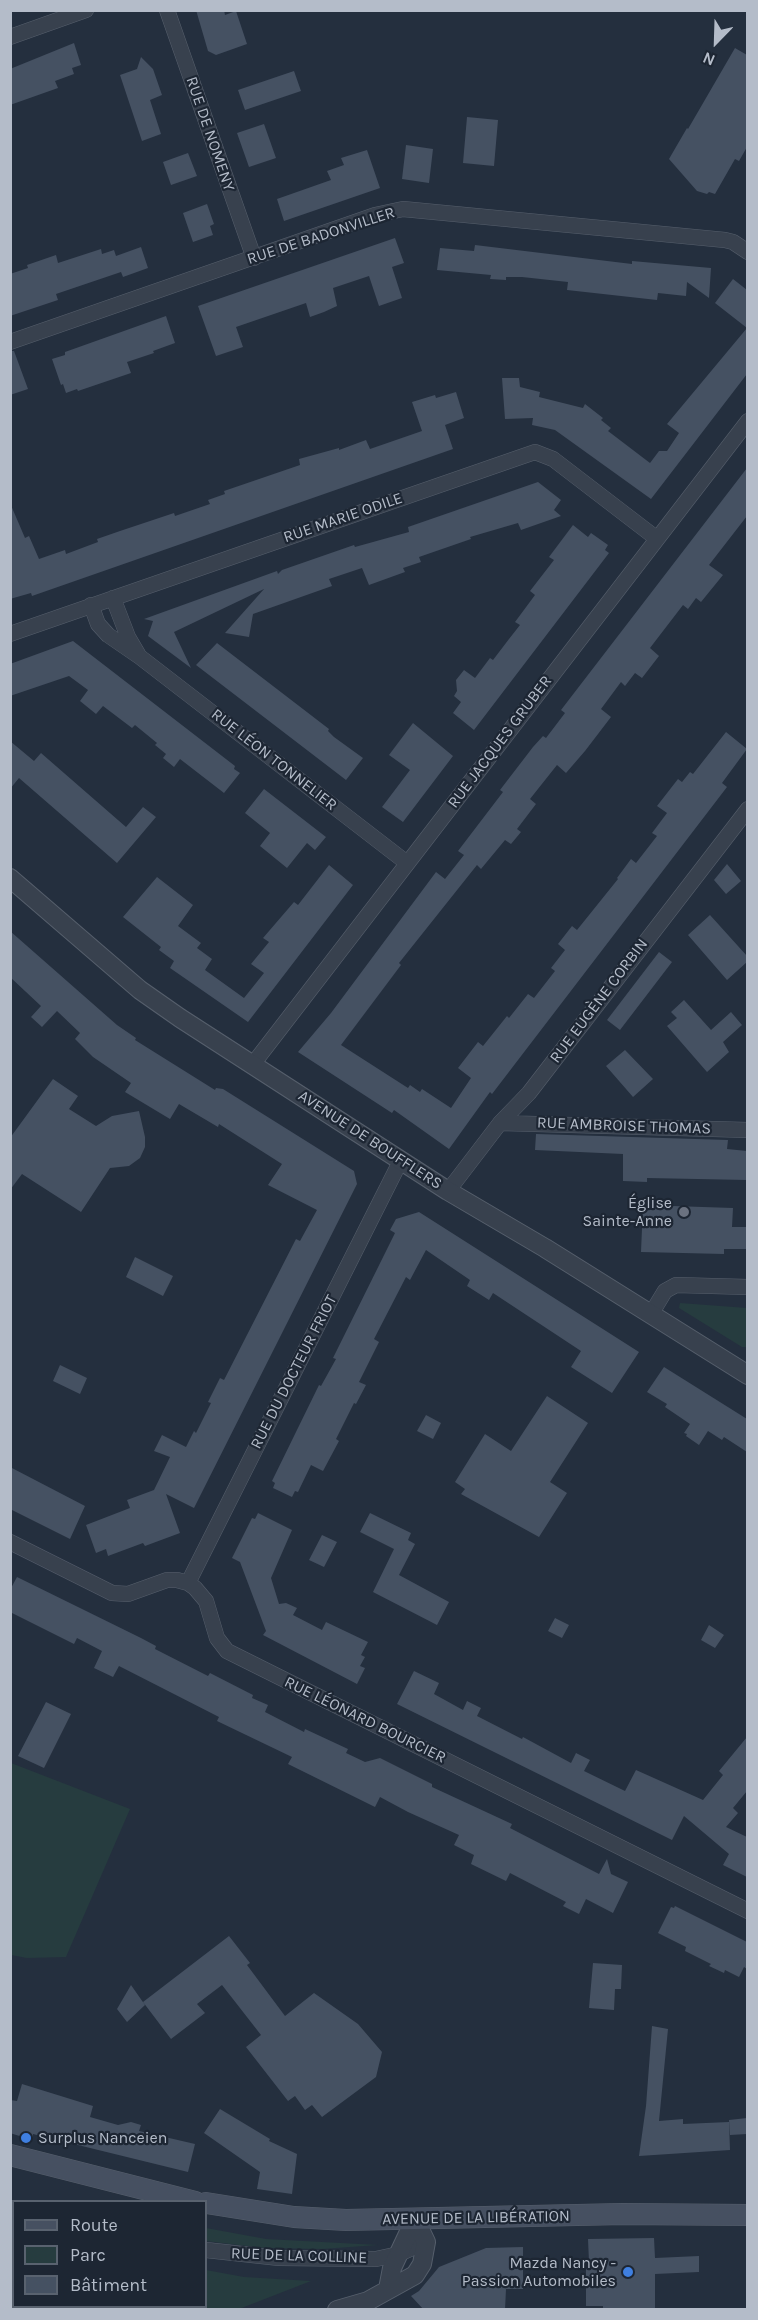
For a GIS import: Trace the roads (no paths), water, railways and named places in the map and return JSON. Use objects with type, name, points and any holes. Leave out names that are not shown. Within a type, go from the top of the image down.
[{"type":"main road","points":[[10,2155],[187,2200]]},
{"type":"main road","name":"AVENUE DE LA LIBÉRATION","points":[[207,2204],[294,2217],[346,2220],[623,2214],[747,2215]]},
{"type":"street","points":[[10,37],[86,10]]},
{"type":"street","name":"RUE DE NOMENY","points":[[167,10],[254,258]]},
{"type":"street","name":"RUE DE BADONVILLER","points":[[10,342],[375,215],[403,209],[725,240],[733,242],[747,252]]},
{"type":"street","name":"RUE JACQUES GRUBER","points":[[253,1064],[747,421]]},
{"type":"street","name":"RUE MARIE ODILE","points":[[10,634],[535,452],[554,459],[656,538]]},
{"type":"street","name":"RUE LÉON TONNELIER","points":[[113,598],[128,637],[140,657]]},
{"type":"street","name":"RUE LÉON TONNELIER","points":[[91,605],[98,624],[103,630],[407,863]]},
{"type":"street","name":"RUE EUGÈNE CORBIN","points":[[448,1191],[500,1123],[529,1093],[747,809]]},
{"type":"street","name":"AVENUE DE BOUFFLERS","points":[[10,878],[140,990],[180,1018],[448,1191],[651,1314],[747,1376]]},
{"type":"street","name":"RUE AMBROISE THOMAS","points":[[500,1123],[747,1130]]},
{"type":"street","name":"RUE DU DOCTEUR FRIOT","points":[[188,1583],[401,1160]]},
{"type":"street","points":[[651,1314],[665,1291],[676,1285],[747,1287]]},
{"type":"street","points":[[10,1542],[112,1593],[128,1594],[167,1580],[188,1583]]},
{"type":"street","name":"RUE LÉONARD BOURCIER","points":[[188,1583],[207,1601],[217,1638],[227,1651],[747,1911]]},
{"type":"street","points":[[337,2310],[368,2301],[415,2275],[422,2264],[426,2242],[415,2219]]},
{"type":"street","points":[[388,2289],[392,2268],[415,2219]]},
{"type":"street","name":"RUE DE LA COLLINE","points":[[207,2250],[279,2259],[376,2259],[399,2254],[426,2242]]},
{"type":"place","name":"Église Sainte-Anne","points":[[684,1212]]},
{"type":"place","name":"Surplus Nanceien","points":[[26,2138]]},
{"type":"place","name":"Mazda Nancy - Passion Automobiles","points":[[628,2272]]}]
